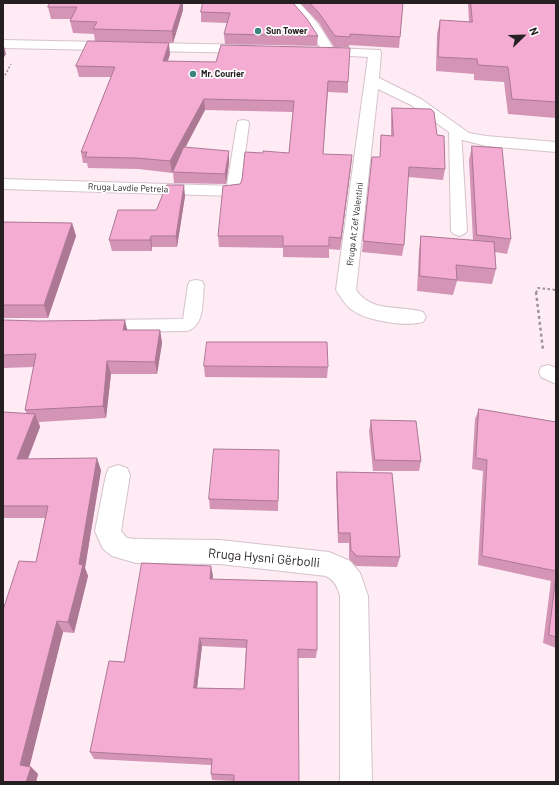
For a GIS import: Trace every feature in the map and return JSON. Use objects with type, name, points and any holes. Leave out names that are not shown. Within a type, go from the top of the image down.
[{"type":"street","points":[[292,3],[319,33],[328,51]]},
{"type":"street","points":[[3,44],[259,50]]},
{"type":"street","name":"Rruga At Zef Valentini","points":[[305,50],[376,53],[346,290],[351,300],[371,312],[416,316]]},
{"type":"street","points":[[372,80],[416,102],[464,136],[474,139],[556,146]]},
{"type":"street","name":"Rruga Lavdie Petrela","points":[[3,184],[233,191]]},
{"type":"street","name":"Rruga Hysni Gërbolli","points":[[118,475],[108,530],[112,541],[121,548],[136,551],[220,552],[329,564],[341,570],[350,582],[354,596],[356,782]]},
{"type":"lane","name":"Rruga Lavdie Petrela","points":[[233,191],[243,124]]},
{"type":"lane","points":[[455,130],[459,231]]},
{"type":"lane","points":[[83,326],[187,325],[191,322],[196,285]]},
{"type":"path","points":[[552,375],[545,365],[536,292],[538,288],[556,290]]},
{"type":"building","points":[[50,3],[181,3],[172,31],[93,29],[97,22],[70,21],[77,7],[48,7]]},
{"type":"building","points":[[203,3],[293,3],[307,19],[318,36],[224,34],[230,13],[201,12]]},
{"type":"building","points":[[310,3],[403,3],[400,37],[350,34],[350,37],[335,36]]},
{"type":"building","points":[[471,3],[556,3],[556,102],[512,99],[508,67],[478,65],[477,59],[438,57],[440,20],[472,22]]},
{"type":"building","points":[[88,41],[169,43],[163,61],[216,62],[221,45],[350,48],[348,82],[328,81],[323,154],[352,155],[341,238],[329,237],[329,246],[283,246],[283,236],[218,236],[223,186],[240,184],[242,180],[245,152],[263,153],[263,151],[289,153],[294,101],[204,99],[170,161],[137,158],[85,157],[87,152],[81,152],[115,67],[76,66]]},
{"type":"building","points":[[392,108],[431,109],[434,112],[437,135],[444,136],[445,169],[409,167],[404,245],[363,241],[372,157],[380,157],[381,135],[393,136]]},
{"type":"building","points":[[472,146],[502,148],[511,239],[477,235]]},
{"type":"building","points":[[184,147],[229,151],[225,174],[173,172]]},
{"type":"building","points":[[167,185],[184,185],[176,236],[151,236],[150,240],[109,240],[118,210],[156,210]]},
{"type":"building","points":[[3,222],[72,223],[44,305],[3,305]]},
{"type":"building","points":[[421,236],[494,242],[496,269],[456,265],[457,280],[420,276]]},
{"type":"building","points":[[3,320],[125,320],[123,330],[160,330],[155,362],[107,361],[103,406],[25,410],[36,354],[3,355]]},
{"type":"building","points":[[207,342],[327,342],[328,367],[204,366]]},
{"type":"building","points":[[479,409],[556,422],[556,571],[482,556],[487,460],[476,458]]},
{"type":"building","points":[[3,412],[35,414],[17,459],[97,458],[79,564],[83,565],[68,622],[57,621],[20,765],[31,767],[26,782],[3,782],[3,610],[19,561],[36,562],[48,506],[3,506]]},
{"type":"building","points":[[371,420],[416,421],[421,461],[375,460]]},
{"type":"building","points":[[214,449],[279,450],[278,501],[209,499]]},
{"type":"building","points":[[337,472],[392,473],[400,557],[357,556],[351,550],[350,533],[339,533]]},
{"type":"building","points":[[142,563],[211,566],[210,579],[317,582],[317,650],[298,649],[299,782],[234,782],[234,775],[211,774],[212,759],[90,752],[109,661],[124,662]],"holes":[[[200,638],[247,640],[244,689],[194,688]]]},
{"type":"building","points":[[556,576],[556,637],[549,635]]},
{"type":"place","name":"Sun Tower","points":[[258,31]]},
{"type":"place","name":"Mr. Courier","points":[[193,74]]}]
